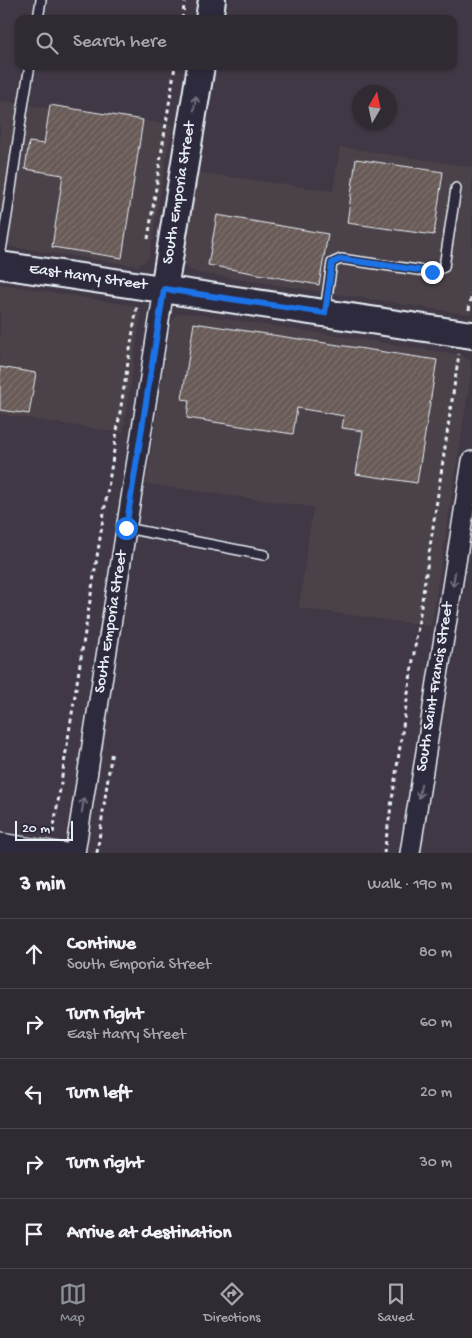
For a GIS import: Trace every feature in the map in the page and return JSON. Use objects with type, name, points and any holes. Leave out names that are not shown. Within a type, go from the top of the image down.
[{"type":"street","points":[[209,15],[212,0]]},
{"type":"street","name":"South Emporia Street","points":[[76,853],[126,528],[200,70]]},
{"type":"street","name":"East Harry Street","points":[[0,264],[467,333]]},
{"type":"street","name":"South Saint Francis Street","points":[[410,853],[472,461]]},
{"type":"street","points":[[0,844],[65,853]]},
{"type":"lane","points":[[39,15],[41,0]]},
{"type":"lane","points":[[0,256],[29,70]]},
{"type":"lane","points":[[325,313],[332,263],[341,259],[432,272],[444,266],[456,188]]},
{"type":"lane","points":[[126,528],[264,555]]},
{"type":"path","points":[[183,15],[185,0]]},
{"type":"path","points":[[147,244],[173,70]]},
{"type":"path","points":[[384,853],[472,293]]},
{"type":"path","points":[[53,833],[137,306]]},
{"type":"shaded area","points":[[0,101],[172,125],[149,258],[138,266],[0,245]]},
{"type":"shaded area","points":[[340,147],[472,167],[472,313],[467,314],[200,273],[190,270],[182,264],[179,258],[194,172],[333,191]]},
{"type":"shaded area","points":[[0,284],[135,306],[141,313],[123,433],[0,414]]},
{"type":"shaded area","points":[[186,313],[461,355],[470,361],[471,373],[431,626],[299,608],[313,507],[146,484],[171,323],[177,314]]},
{"type":"building","points":[[50,105],[143,120],[122,258],[52,247],[63,175],[25,169],[29,142],[44,144]]},
{"type":"building","points":[[356,159],[443,172],[434,235],[347,223]]},
{"type":"building","points":[[217,215],[328,234],[319,285],[208,265]]},
{"type":"building","points":[[194,323],[437,360],[417,483],[356,474],[363,431],[342,428],[344,416],[297,408],[293,434],[187,418],[189,400],[182,399]]},
{"type":"building","points":[[0,367],[36,373],[29,414],[0,410]]},
{"type":"route","points":[[126,528],[164,289],[325,313],[332,263],[341,259],[432,272]]}]
